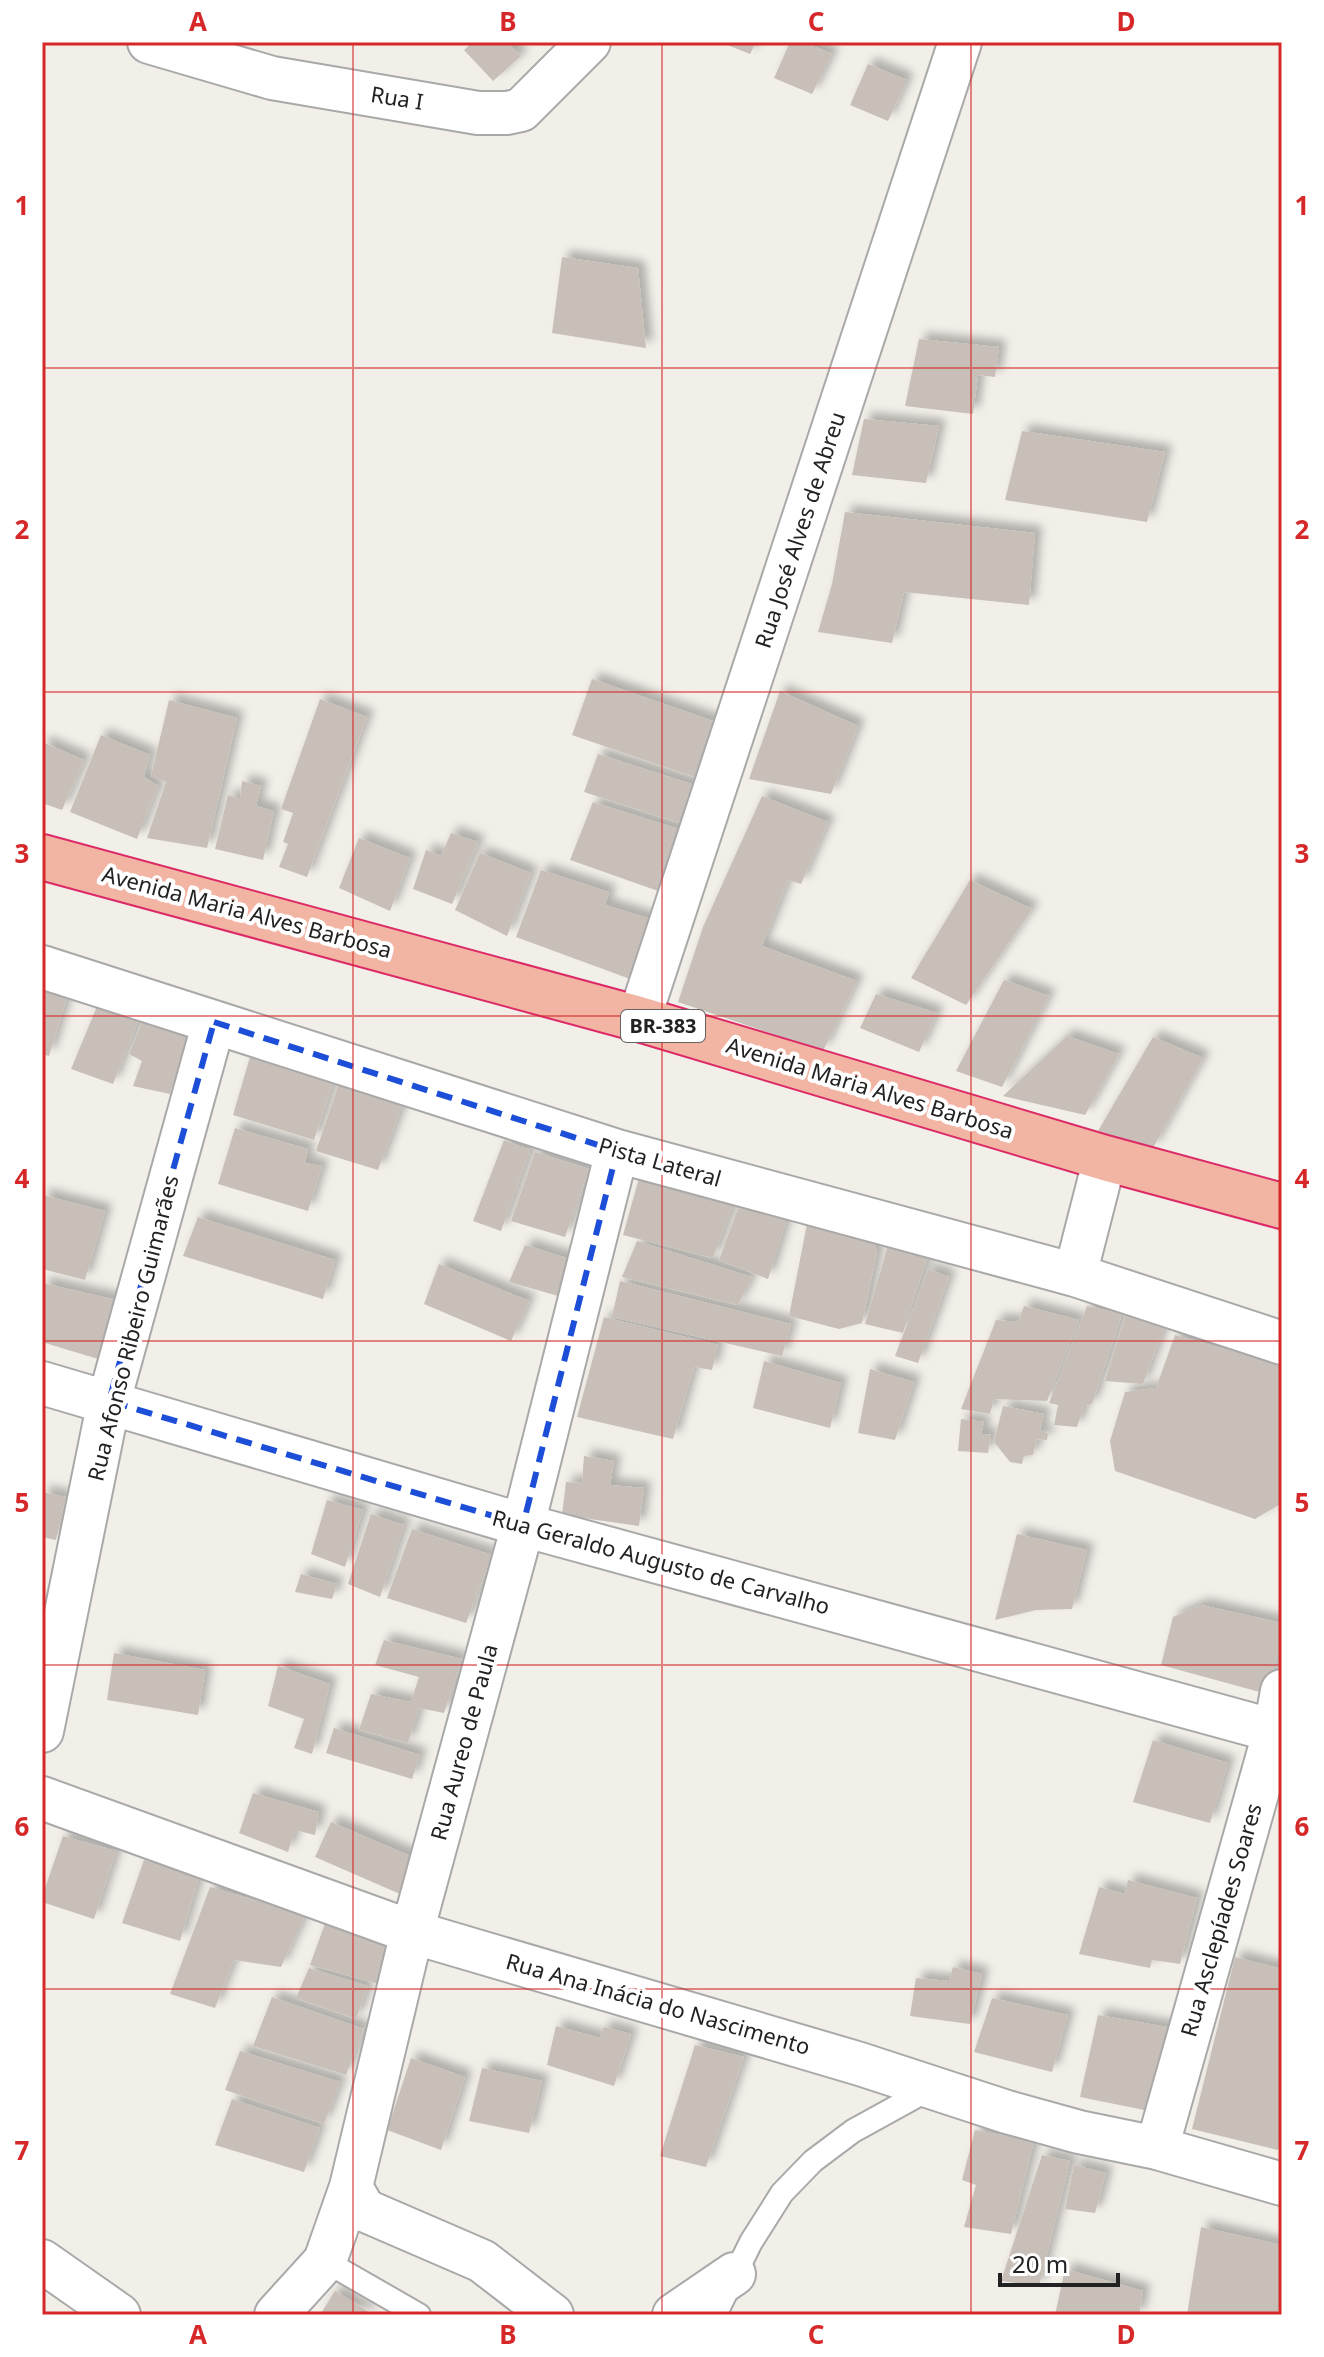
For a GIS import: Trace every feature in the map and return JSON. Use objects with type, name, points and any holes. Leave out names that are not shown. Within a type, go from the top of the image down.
[{"type":"highway","name":"Avenida Maria Alves Barbosa","points":[[42,857],[639,1019],[1105,1158],[1282,1206]]},
{"type":"street","name":"Rua I","points":[[149,42],[272,78],[478,113],[521,110],[589,42]]},
{"type":"street","points":[[240,42],[272,78]]},
{"type":"street","name":"Rua José Alves de Abreu","points":[[639,1019],[960,42]]},
{"type":"street","name":"Pista Lateral","points":[[42,967],[617,1151],[1075,1275],[1282,1343]]},
{"type":"street","name":"Rua Afonso Ribeiro Guimarães","points":[[42,1731],[109,1401],[214,1022]]},
{"type":"street","name":"Rua Aureo de Paula","points":[[276,2315],[325,2261],[351,2187],[412,1932],[523,1525],[617,1151]]},
{"type":"street","points":[[1075,1275],[1105,1158]]},
{"type":"street","name":"Rua Geraldo Augusto de Carvalho","points":[[42,1383],[523,1525],[1280,1718]]},
{"type":"street","name":"Rua Asclepíades Soares","points":[[1157,2148],[1280,1718]]},
{"type":"street","name":"Rua Ana Inácia do Nascimento","points":[[42,1798],[412,1932],[860,2064],[1007,2112],[1079,2132],[1157,2148],[1282,2184]]},
{"type":"street","points":[[351,2187],[364,2210],[482,2261],[552,2315]]},
{"type":"street","points":[[42,2261],[119,2315]]},
{"type":"street","points":[[674,2315],[734,2274]]},
{"type":"lane","points":[[715,2315],[751,2242],[782,2193],[813,2161],[853,2131],[932,2088]]},
{"type":"lane","points":[[325,2261],[419,2315]]},
{"type":"highlighted area","points":[[214,1022],[617,1151],[523,1525],[109,1401]]},
{"type":"building","points":[[473,42],[507,42],[521,56],[493,81],[464,50]]},
{"type":"building","points":[[720,42],[756,42],[750,54]]},
{"type":"building","points":[[790,42],[803,42],[832,54],[812,94],[774,78]]},
{"type":"building","points":[[868,64],[907,80],[888,121],[850,105]]},
{"type":"building","points":[[562,257],[638,268],[646,348],[552,333]]},
{"type":"building","points":[[919,339],[999,347],[995,377],[978,375],[973,414],[905,406]]},
{"type":"building","points":[[864,419],[939,426],[926,483],[852,475]]},
{"type":"building","points":[[1022,431],[1165,452],[1147,522],[1005,500]]},
{"type":"building","points":[[845,512],[1035,533],[1029,605],[904,592],[892,643],[818,632],[832,584]]},
{"type":"building","points":[[592,679],[716,722],[697,778],[572,735]]},
{"type":"building","points":[[780,691],[858,726],[831,794],[749,779]]},
{"type":"building","points":[[320,699],[367,717],[307,877],[279,867],[288,844],[283,842],[293,813],[281,809]]},
{"type":"building","points":[[169,700],[237,718],[207,848],[147,838],[166,782],[151,776]]},
{"type":"building","points":[[101,735],[150,755],[144,777],[158,786],[137,839],[70,812]]},
{"type":"building","points":[[42,742],[84,760],[62,810],[42,803]]},
{"type":"building","points":[[598,754],[698,786],[685,825],[584,792]]},
{"type":"building","points":[[242,781],[261,786],[256,806],[274,811],[263,860],[215,849],[228,795],[240,799]]},
{"type":"building","points":[[762,796],[828,822],[801,884],[788,880],[762,946],[857,981],[823,1051],[678,1002],[703,927]]},
{"type":"building","points":[[593,802],[685,831],[661,892],[570,860]]},
{"type":"building","points":[[451,833],[478,842],[452,904],[413,889],[426,850],[441,856]]},
{"type":"building","points":[[359,838],[410,858],[390,911],[339,888]]},
{"type":"building","points":[[480,853],[531,873],[507,936],[455,910]]},
{"type":"building","points":[[541,870],[609,892],[605,905],[654,920],[630,979],[516,937]]},
{"type":"building","points":[[970,880],[1032,909],[966,1005],[911,978]]},
{"type":"building","points":[[42,980],[69,991],[49,1056],[42,1054]]},
{"type":"building","points":[[1004,980],[1049,996],[1002,1087],[956,1071]]},
{"type":"building","points":[[103,992],[143,1008],[113,1084],[71,1069]]},
{"type":"building","points":[[876,994],[937,1013],[919,1052],[860,1028]]},
{"type":"building","points":[[143,1020],[188,1032],[170,1094],[133,1086],[142,1061],[129,1054]]},
{"type":"building","points":[[1067,1036],[1119,1054],[1085,1115],[1003,1096]]},
{"type":"building","points":[[1153,1037],[1203,1058],[1153,1148],[1098,1131]]},
{"type":"building","points":[[252,1050],[336,1073],[314,1140],[233,1115]]},
{"type":"building","points":[[340,1080],[404,1100],[378,1170],[316,1151]]},
{"type":"building","points":[[235,1128],[308,1149],[305,1163],[322,1166],[308,1211],[218,1184]]},
{"type":"building","points":[[504,1140],[530,1150],[501,1231],[473,1221]]},
{"type":"building","points":[[535,1152],[589,1169],[565,1237],[511,1221]]},
{"type":"building","points":[[641,1171],[737,1193],[713,1258],[623,1235]]},
{"type":"building","points":[[42,1195],[105,1211],[85,1280],[42,1269]]},
{"type":"building","points":[[766,1196],[791,1205],[768,1279],[719,1260],[738,1208],[760,1213]]},
{"type":"building","points":[[198,1217],[335,1260],[323,1299],[183,1256]]},
{"type":"building","points":[[807,1224],[874,1241],[877,1252],[862,1323],[839,1329],[789,1316]]},
{"type":"building","points":[[890,1238],[930,1249],[903,1333],[865,1324]]},
{"type":"building","points":[[637,1241],[752,1277],[738,1305],[622,1277]]},
{"type":"building","points":[[525,1245],[573,1260],[562,1297],[509,1282]]},
{"type":"building","points":[[439,1264],[529,1301],[511,1341],[424,1304]]},
{"type":"building","points":[[928,1269],[949,1277],[918,1363],[895,1356]]},
{"type":"building","points":[[620,1281],[791,1324],[782,1356],[612,1317]]},
{"type":"building","points":[[42,1283],[117,1300],[98,1359],[42,1342]]},
{"type":"building","points":[[1024,1306],[1079,1320],[1047,1401],[994,1399],[990,1414],[961,1409],[996,1320],[1018,1322]]},
{"type":"building","points":[[1087,1306],[1122,1314],[1092,1404],[1084,1406],[1077,1427],[1054,1425],[1058,1405],[1049,1403]]},
{"type":"building","points":[[1126,1313],[1166,1322],[1143,1384],[1105,1381]]},
{"type":"building","points":[[604,1317],[718,1345],[712,1370],[694,1367],[673,1439],[577,1417]]},
{"type":"building","points":[[1175,1335],[1282,1365],[1282,1503],[1255,1519],[1115,1471],[1110,1441],[1125,1392],[1156,1388]]},
{"type":"building","points":[[764,1361],[841,1383],[830,1428],[753,1408]]},
{"type":"building","points":[[870,1369],[914,1382],[895,1440],[858,1433]]},
{"type":"building","points":[[1003,1406],[1044,1414],[1040,1431],[1048,1433],[1047,1440],[1037,1439],[1033,1455],[1024,1456],[1022,1464],[1010,1462],[994,1442]]},
{"type":"building","points":[[961,1419],[984,1422],[981,1434],[991,1435],[988,1453],[958,1451]]},
{"type":"building","points":[[584,1456],[614,1461],[610,1485],[644,1488],[639,1526],[562,1515],[566,1482],[582,1483]]},
{"type":"building","points":[[42,1492],[66,1497],[56,1540],[42,1537]]},
{"type":"building","points":[[327,1500],[363,1510],[345,1567],[311,1554]]},
{"type":"building","points":[[371,1514],[404,1525],[380,1597],[348,1584]]},
{"type":"building","points":[[412,1529],[492,1555],[466,1623],[387,1598]]},
{"type":"building","points":[[1017,1534],[1087,1550],[1072,1609],[1036,1610],[995,1620]]},
{"type":"building","points":[[301,1574],[337,1584],[332,1599],[295,1592]]},
{"type":"building","points":[[1201,1605],[1282,1623],[1282,1635],[1267,1694],[1161,1665],[1173,1617]]},
{"type":"building","points":[[384,1640],[462,1659],[444,1713],[419,1708],[408,1743],[359,1730],[371,1694],[411,1702],[419,1677],[375,1665]]},
{"type":"building","points":[[114,1653],[205,1670],[198,1715],[107,1700]]},
{"type":"building","points":[[278,1666],[330,1684],[312,1754],[294,1748],[304,1719],[268,1706]]},
{"type":"building","points":[[334,1728],[420,1755],[412,1779],[326,1753]]},
{"type":"building","points":[[1153,1740],[1228,1763],[1210,1823],[1133,1802]]},
{"type":"building","points":[[253,1793],[319,1812],[315,1835],[295,1830],[288,1852],[239,1833]]},
{"type":"building","points":[[331,1822],[415,1858],[400,1894],[315,1857]]},
{"type":"building","points":[[63,1836],[116,1851],[94,1919],[42,1902]]},
{"type":"building","points":[[144,1860],[199,1877],[180,1941],[122,1923]]},
{"type":"building","points":[[1128,1880],[1197,1898],[1180,1964],[1152,1960],[1150,1968],[1079,1954],[1099,1887],[1125,1894]]},
{"type":"building","points":[[210,1887],[305,1915],[281,1967],[234,1960],[215,2008],[170,1994]]},
{"type":"building","points":[[327,1918],[394,1936],[379,1984],[310,1965]]},
{"type":"building","points":[[1235,1957],[1282,1969],[1282,2136],[1278,2150],[1192,2129]]},
{"type":"building","points":[[953,1967],[982,1974],[970,2024],[910,2016],[916,1978],[949,1981]]},
{"type":"building","points":[[309,1968],[368,1986],[356,2019],[296,1998]]},
{"type":"building","points":[[272,1997],[364,2029],[346,2075],[253,2046]]},
{"type":"building","points":[[992,1998],[1068,2015],[1052,2072],[974,2052]]},
{"type":"building","points":[[1098,2015],[1173,2028],[1149,2111],[1080,2097]]},
{"type":"building","points":[[556,2026],[600,2038],[604,2027],[631,2034],[614,2086],[547,2065]]},
{"type":"building","points":[[695,2045],[744,2057],[706,2167],[660,2156]]},
{"type":"building","points":[[240,2051],[340,2082],[324,2124],[225,2090]]},
{"type":"building","points":[[411,2058],[465,2077],[441,2150],[387,2130]]},
{"type":"building","points":[[482,2068],[542,2081],[529,2133],[469,2121]]},
{"type":"building","points":[[232,2099],[320,2128],[304,2172],[215,2145]]},
{"type":"building","points":[[975,2130],[1034,2141],[1011,2234],[964,2227],[976,2185],[962,2180]]},
{"type":"building","points":[[1042,2155],[1070,2161],[1039,2286],[1001,2281]]},
{"type":"building","points":[[1074,2165],[1106,2173],[1095,2213],[1065,2209]]},
{"type":"building","points":[[1201,2227],[1282,2245],[1282,2294],[1277,2315],[1187,2315]]},
{"type":"building","points":[[1065,2269],[1143,2291],[1139,2315],[1055,2315]]},
{"type":"building","points":[[335,2291],[374,2315],[320,2315]]}]
